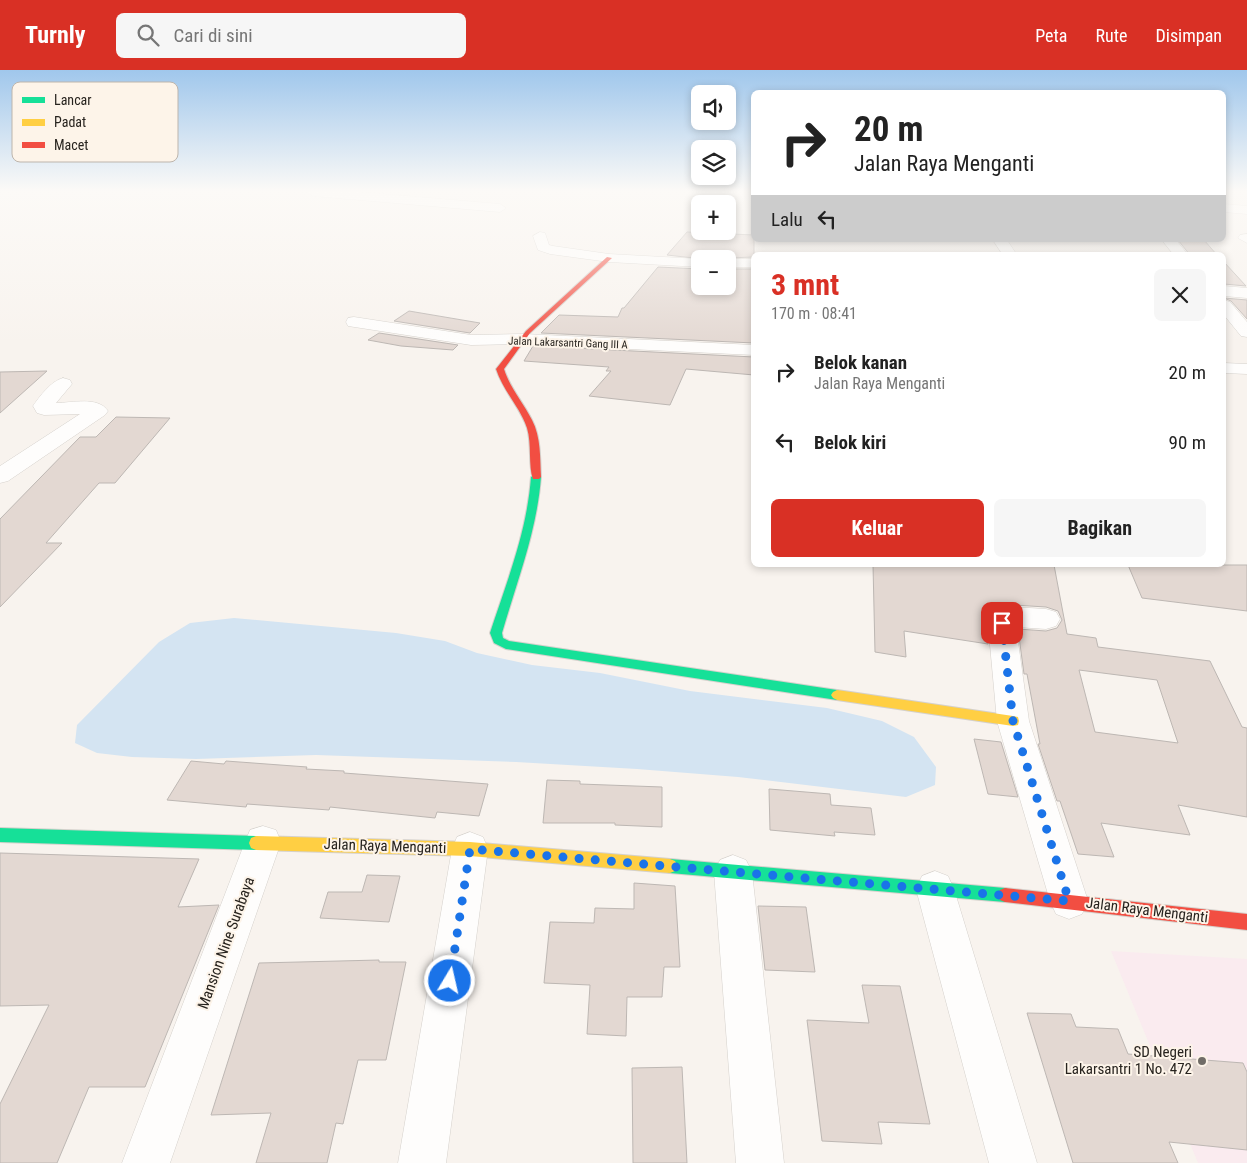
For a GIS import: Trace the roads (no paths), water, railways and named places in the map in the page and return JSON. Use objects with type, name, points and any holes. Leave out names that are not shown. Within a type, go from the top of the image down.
[{"type":"street","points":[[542,243],[543,247],[550,250],[609,258],[691,263]]},
{"type":"street","points":[[609,258],[528,332],[500,368],[508,391],[528,418],[534,440],[534,508],[522,559],[496,633],[498,640],[506,645],[1013,721]]},
{"type":"street","points":[[736,263],[751,263]]},
{"type":"street","points":[[1226,291],[1247,293]]},
{"type":"street","points":[[1226,307],[1247,332]]},
{"type":"street","name":"Jalan Lakarsantri Gang III A","points":[[354,322],[471,340],[524,339],[751,350]]},
{"type":"street","points":[[1226,368],[1247,369]]},
{"type":"street","points":[[0,476],[98,411],[95,408],[44,409],[43,406],[63,384]]},
{"type":"street","points":[[1046,620],[1014,617],[1002,623],[1013,721],[1069,901]]},
{"type":"street","name":"Jalan Raya Menganti","points":[[0,835],[470,849],[1069,901],[1247,922]]},
{"type":"street","name":"Mansion Nine Surabaya","points":[[146,1163],[263,842]]},
{"type":"street","points":[[422,1163],[470,849]]},
{"type":"street","points":[[733,872],[760,1163]]},
{"type":"street","points":[[936,889],[1013,1163]]},
{"type":"water","points":[[234,618],[396,633],[445,641],[477,653],[532,665],[600,673],[690,691],[827,708],[882,721],[914,737],[936,767],[935,785],[906,797],[738,777],[637,769],[516,762],[316,755],[196,759],[132,757],[97,753],[75,743],[77,725],[159,642],[190,623]]},
{"type":"place","name":"SD Negeri Lakarsantri 1 No. 472","points":[[1202,1061]]}]
